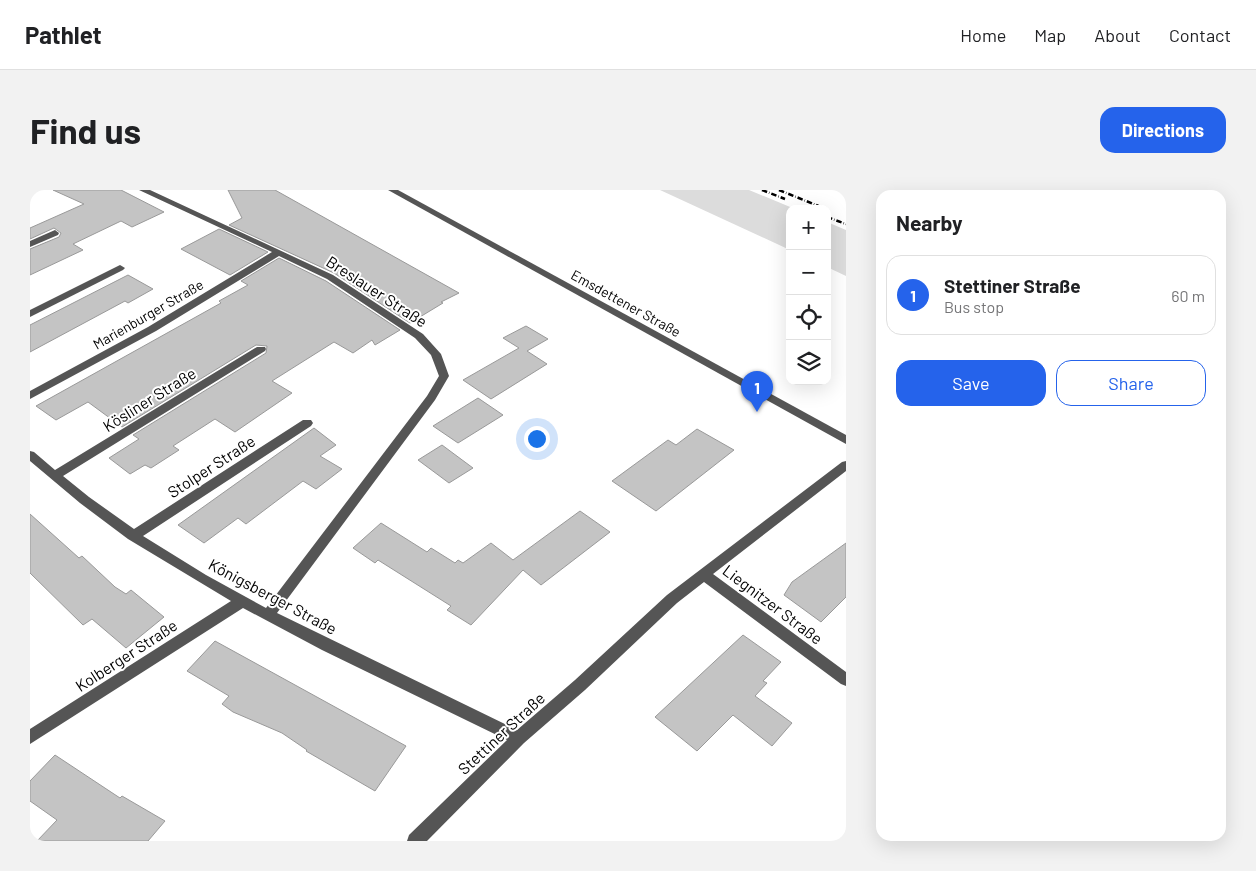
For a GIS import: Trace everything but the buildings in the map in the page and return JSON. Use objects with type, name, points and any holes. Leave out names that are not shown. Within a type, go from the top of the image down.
[{"type":"street","name":"Breslauer Straße","points":[[143,190],[330,277],[419,336],[436,354],[444,376],[430,398],[268,615]]},
{"type":"street","name":"Emsdettener Straße","points":[[392,190],[846,440]]},
{"type":"street","points":[[30,244],[55,233]]},
{"type":"street","name":"Marienburger Straße","points":[[30,396],[152,329],[279,252]]},
{"type":"street","points":[[30,314],[120,268]]},
{"type":"street","name":"Kösliner Straße","points":[[54,476],[261,349]]},
{"type":"street","name":"Stolper Straße","points":[[133,536],[307,423]]},
{"type":"street","name":"Königsberger Straße","points":[[30,455],[54,476],[133,536],[241,602],[518,738]]},
{"type":"street","name":"Stettiner Straße","points":[[415,841],[518,738],[580,685],[672,599],[846,465]]},
{"type":"street","name":"Liegnitzer Straße","points":[[704,574],[846,680]]},
{"type":"street","name":"Kolberger Straße","points":[[30,737],[241,602]]},
{"type":"shaded area","points":[[660,190],[749,190],[786,205],[786,248]]},
{"type":"shaded area","points":[[831,224],[846,230],[846,276],[831,269]]},
{"type":"railway","points":[[762,190],[785,199]]},
{"type":"railway","points":[[779,190],[816,205]]},
{"type":"railway","points":[[831,218],[846,224]]},
{"type":"place","name":"Stettiner Straße","points":[[757,412]]}]
